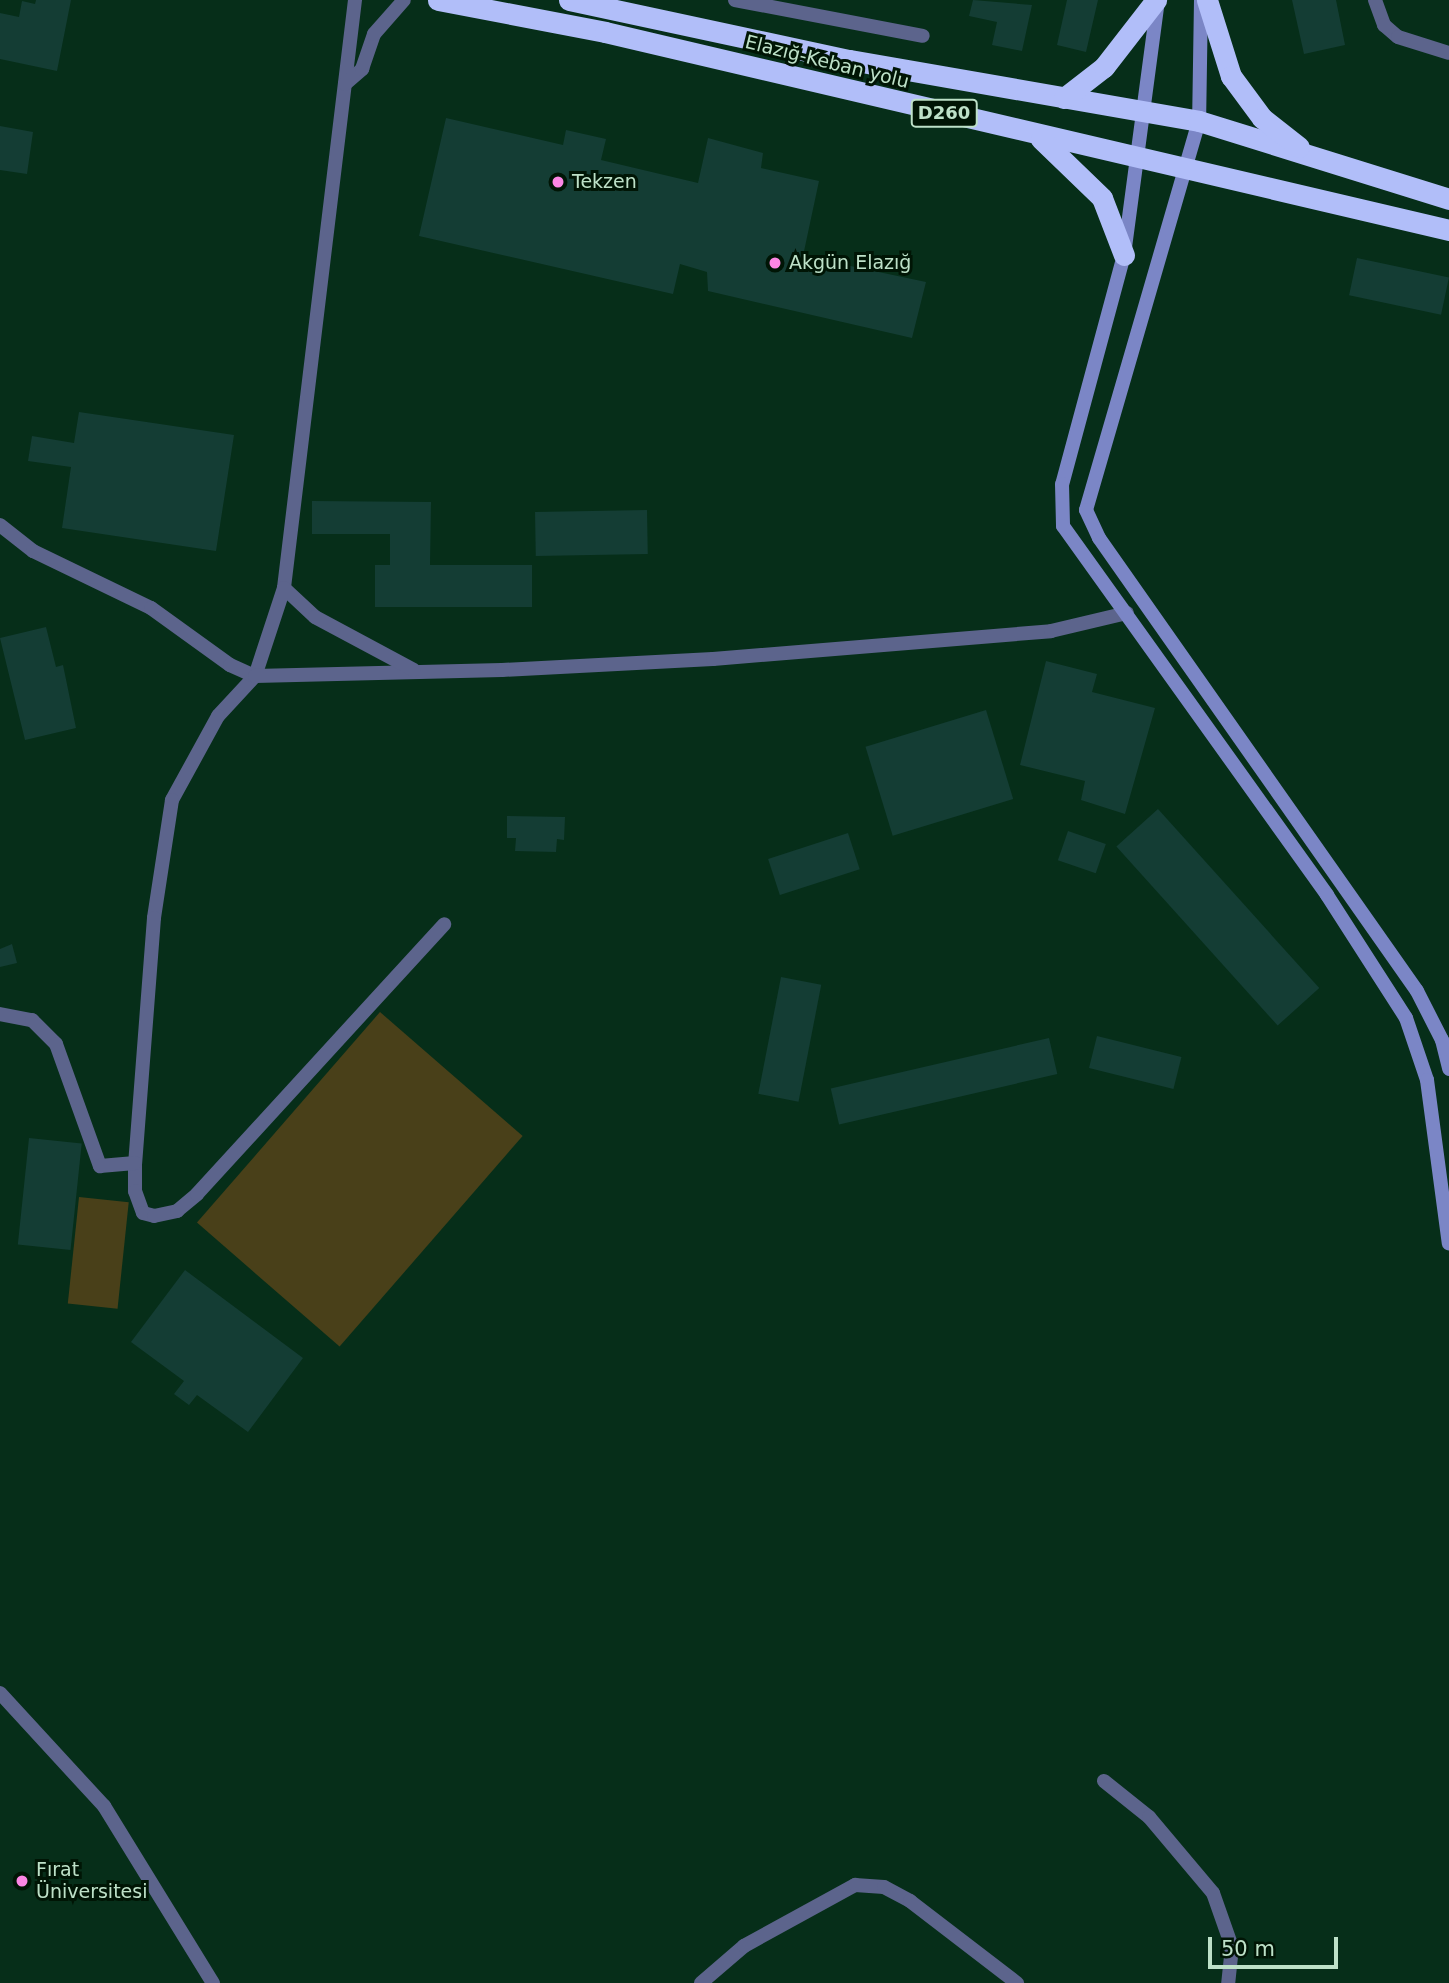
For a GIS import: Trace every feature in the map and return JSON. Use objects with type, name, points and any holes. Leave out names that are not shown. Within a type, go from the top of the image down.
[{"type":"highway","name":"Elazığ-Keban yolu","points":[[438,0],[605,32],[1184,171],[1449,230]]},
{"type":"highway","name":"Elazığ-Keban yolu","points":[[569,0],[850,60],[1199,121],[1449,199]]},
{"type":"highway","points":[[1064,98],[1104,68],[1157,0]]},
{"type":"highway","points":[[1208,0],[1231,76],[1241,92],[1262,117],[1315,158]]},
{"type":"highway","points":[[1037,135],[1090,183],[1109,209],[1124,255]]},
{"type":"main road","points":[[1157,0],[1145,112],[1135,159],[1124,255],[1068,461],[1060,512],[1071,539],[1127,613],[1321,887],[1406,1018],[1427,1080],[1449,1244]]},
{"type":"main road","points":[[1201,0],[1199,121],[1086,510],[1099,538],[1417,991],[1442,1040],[1449,1069]]},
{"type":"street","points":[[355,0],[284,588],[255,676],[218,716],[172,800],[154,918],[135,1163],[135,1191],[143,1213],[154,1216],[177,1211],[444,924]]},
{"type":"street","points":[[345,84],[362,69],[374,34],[404,0]]},
{"type":"street","points":[[736,0],[776,5],[923,36]]},
{"type":"street","points":[[1375,0],[1384,25],[1398,37],[1449,54]]},
{"type":"street","points":[[0,525],[33,551],[151,608],[230,665],[255,676],[713,659],[1014,635],[1089,624],[1127,613]]},
{"type":"street","points":[[284,588],[315,617],[415,671]]},
{"type":"street","points":[[0,1014],[32,1020],[56,1044],[100,1166],[135,1163]]},
{"type":"street","points":[[0,1693],[104,1806],[213,1983]]},
{"type":"street","points":[[1104,1781],[1149,1817],[1213,1892],[1232,1947],[1227,1983]]},
{"type":"street","points":[[701,1983],[744,1946],[855,1885],[884,1886],[910,1901],[1017,1983]]},
{"type":"shaded area","points":[[380,1012],[523,1136],[340,1347],[197,1223]]},
{"type":"shaded area","points":[[79,1197],[129,1202],[118,1309],[68,1303]]},
{"type":"building","points":[[36,0],[71,0],[57,71],[0,59],[0,13],[19,17],[22,1],[35,4]]},
{"type":"building","points":[[973,0],[1032,5],[1022,51],[992,45],[997,22],[969,16]]},
{"type":"building","points":[[1067,0],[1098,0],[1086,52],[1057,45]]},
{"type":"building","points":[[1292,0],[1336,0],[1345,45],[1304,54]]},
{"type":"building","points":[[446,118],[563,145],[566,130],[606,139],[601,160],[698,183],[708,138],[763,153],[761,168],[819,181],[803,256],[926,282],[912,338],[708,291],[707,272],[680,264],[673,294],[419,236]]},
{"type":"building","points":[[0,126],[33,132],[27,174],[0,170]]},
{"type":"building","points":[[1357,258],[1449,278],[1441,315],[1349,295]]},
{"type":"building","points":[[79,412],[234,435],[216,551],[62,528],[71,467],[28,461],[32,436],[74,443]]},
{"type":"building","points":[[312,501],[431,502],[430,565],[532,565],[532,607],[375,607],[375,565],[390,565],[390,534],[312,534]]},
{"type":"building","points":[[647,510],[648,554],[536,556],[535,512]]},
{"type":"building","points":[[46,627],[56,667],[63,665],[76,728],[25,740],[0,638]]},
{"type":"building","points":[[1046,661],[1097,674],[1092,692],[1155,708],[1125,814],[1081,800],[1085,781],[1020,765]]},
{"type":"building","points":[[986,710],[1013,799],[893,836],[866,747]]},
{"type":"building","points":[[1158,809],[1319,988],[1278,1026],[1116,846]]},
{"type":"building","points":[[507,816],[565,817],[564,840],[557,839],[556,852],[515,851],[516,838],[507,838]]},
{"type":"building","points":[[1068,831],[1106,844],[1096,873],[1058,860]]},
{"type":"building","points":[[848,833],[860,869],[780,895],[768,859]]},
{"type":"building","points":[[12,944],[17,963],[0,967],[0,949]]},
{"type":"building","points":[[781,977],[821,985],[799,1102],[758,1094]]},
{"type":"building","points":[[1097,1036],[1181,1057],[1173,1089],[1089,1068]]},
{"type":"building","points":[[1049,1038],[1057,1074],[839,1124],[831,1088]]},
{"type":"building","points":[[29,1138],[82,1144],[71,1250],[18,1244]]},
{"type":"building","points":[[185,1270],[303,1358],[248,1432],[197,1395],[189,1405],[174,1394],[184,1381],[131,1342]]},
{"type":"place","name":"Tekzen","points":[[558,182]]},
{"type":"place","name":"Akgün Elazığ","points":[[775,263]]},
{"type":"place","name":"Fırat Üniversitesi","points":[[22,1881]]}]
